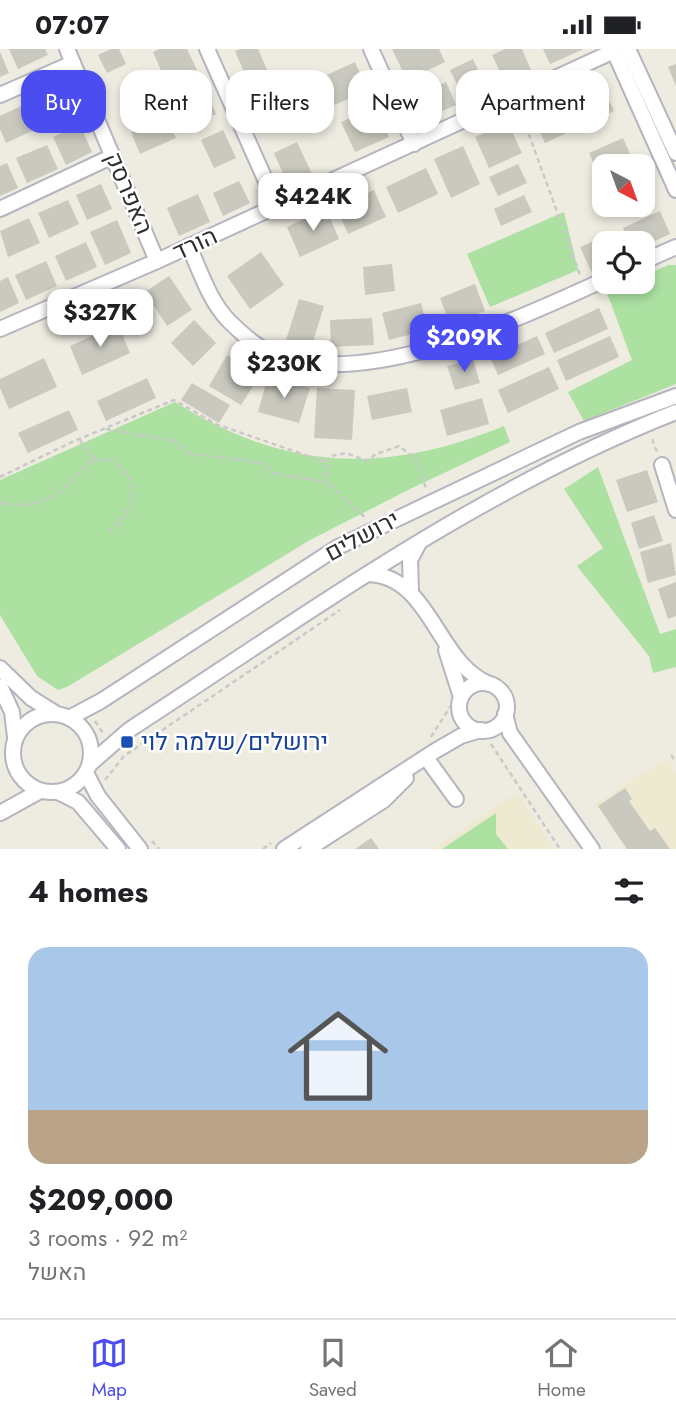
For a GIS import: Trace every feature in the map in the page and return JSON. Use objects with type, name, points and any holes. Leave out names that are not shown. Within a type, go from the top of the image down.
[{"type":"street","points":[[207,49],[277,206]]},
{"type":"street","points":[[371,49],[414,144]]},
{"type":"street","points":[[618,50],[676,153]]},
{"type":"street","points":[[618,50],[676,190]]},
{"type":"street","name":"הורד","points":[[575,70],[618,50]]},
{"type":"street","points":[[0,95],[70,56]]},
{"type":"street","name":"האפרסק","points":[[70,56],[157,261]]},
{"type":"street","name":"הורד","points":[[0,329],[456,125]]},
{"type":"street","points":[[0,209],[113,156]]},
{"type":"street","points":[[189,246],[205,284],[228,320],[267,351],[307,362],[362,364],[396,358],[502,323],[592,285]]},
{"type":"street","points":[[655,256],[676,247]]},
{"type":"street","name":"ירושלים","points":[[63,716],[101,701],[302,569],[376,528],[579,432],[676,396]]},
{"type":"street","name":"ירושלים","points":[[88,769],[129,730],[368,574],[554,464],[676,412]]},
{"type":"street","points":[[662,465],[676,510]]},
{"type":"street","points":[[411,592],[410,560],[421,542]]},
{"type":"street","points":[[368,574],[390,577],[411,592],[440,636],[479,680],[502,692],[510,733],[592,849]]},
{"type":"street","points":[[440,636],[461,697],[461,716],[467,725],[481,730]]},
{"type":"street","points":[[0,668],[31,698],[83,728],[89,739],[88,769],[98,796],[140,849]]},
{"type":"street","points":[[461,697],[474,685],[489,684]]},
{"type":"street","points":[[0,686],[16,725],[16,769],[30,786],[40,791],[58,792],[78,802],[118,849]]},
{"type":"street","points":[[284,849],[461,736],[496,726],[505,714]]},
{"type":"street","points":[[0,761],[32,719],[63,716]]},
{"type":"street","points":[[308,849],[391,795],[426,759],[461,716]]},
{"type":"street","points":[[426,759],[456,799]]},
{"type":"street","points":[[58,792],[74,786],[88,769]]},
{"type":"street","points":[[0,813],[40,791]]},
{"type":"street","points":[[292,849],[309,833]]},
{"type":"path","points":[[528,133],[585,288]]},
{"type":"path","points":[[0,477],[79,439],[174,400],[218,425],[326,462]]},
{"type":"path","points":[[647,423],[662,465]]},
{"type":"path","points":[[105,428],[175,441],[187,453],[267,464],[270,473],[326,482],[376,528]]},
{"type":"path","points":[[79,439],[93,459],[115,461],[132,481],[132,507],[126,518],[109,532]]},
{"type":"path","points":[[326,482],[326,462],[331,457],[346,453],[367,461],[376,453],[400,446],[415,458],[431,501]]},
{"type":"path","points":[[0,503],[16,506],[56,498],[93,459]]},
{"type":"path","points":[[106,779],[124,757],[340,610]]},
{"type":"path","points":[[491,744],[560,849]]},
{"type":"path","points":[[671,755],[676,762]]},
{"type":"shaded area","points":[[668,757],[676,774],[676,849],[625,849],[595,804]]},
{"type":"shaded area","points":[[517,792],[554,849],[433,849]]},
{"type":"green space","points":[[564,212],[578,270],[490,307],[467,254]]},
{"type":"green space","points":[[668,265],[676,265],[676,384],[584,421],[568,392],[632,360],[607,294],[655,294],[655,271]]},
{"type":"green space","points":[[175,402],[216,425],[256,442],[296,453],[336,458],[376,458],[417,453],[460,442],[504,426],[510,442],[310,540],[58,690],[37,676],[0,615],[0,480]]},
{"type":"green space","points":[[598,467],[660,634],[676,629],[676,667],[653,673],[649,656],[577,566],[603,548],[564,489]]},
{"type":"green space","points":[[496,813],[496,834],[508,849],[442,849]]},
{"type":"building","points":[[9,49],[45,49],[48,55],[18,69]]},
{"type":"building","points":[[111,49],[119,49],[126,64],[107,73],[98,55]]},
{"type":"building","points":[[160,49],[187,49],[197,70],[161,70],[153,52]]},
{"type":"building","points":[[258,49],[267,70],[243,70],[235,51]]},
{"type":"building","points":[[392,49],[439,49],[445,62],[428,70],[402,70]]},
{"type":"building","points":[[505,49],[522,49],[531,70],[499,70],[492,55]]},
{"type":"building","points":[[543,49],[584,49],[550,64]]},
{"type":"building","points":[[0,52],[9,73],[0,77]]},
{"type":"building","points":[[473,59],[478,70],[456,70],[456,82],[450,70]]},
{"type":"building","points":[[355,62],[358,70],[348,70],[348,99],[335,105],[334,103],[334,72]]},
{"type":"building","points":[[676,64],[676,86],[668,67]]},
{"type":"building","points":[[446,82],[456,105],[442,111],[442,84]]},
{"type":"building","points":[[609,100],[614,111],[609,113]]},
{"type":"building","points":[[21,106],[21,133],[27,133],[6,143],[0,129],[0,116]]},
{"type":"building","points":[[348,119],[348,133],[387,133],[389,137],[355,152],[341,122]]},
{"type":"building","points":[[223,130],[236,158],[214,168],[201,140]]},
{"type":"building","points":[[62,133],[84,133],[92,152],[66,165],[53,137]]},
{"type":"building","points":[[131,133],[174,133],[176,138],[140,154]]},
{"type":"building","points":[[484,133],[513,133],[522,153],[489,168],[475,137]]},
{"type":"building","points":[[540,133],[567,133],[545,143]]},
{"type":"building","points":[[623,138],[630,154],[592,154],[592,160],[589,153]]},
{"type":"building","points":[[297,142],[312,174],[288,185],[274,153]]},
{"type":"building","points":[[47,145],[58,169],[27,183],[16,158]]},
{"type":"building","points":[[463,146],[480,184],[451,198],[434,159]]},
{"type":"building","points":[[7,163],[18,188],[0,196],[0,166]]},
{"type":"building","points":[[518,164],[527,183],[498,196],[489,177]]},
{"type":"building","points":[[426,168],[438,194],[398,213],[386,187]]},
{"type":"building","points":[[239,181],[250,203],[223,216],[213,193]]},
{"type":"building","points":[[101,184],[112,209],[87,220],[76,195]]},
{"type":"building","points":[[374,190],[386,217],[348,234],[336,207]]},
{"type":"building","points":[[198,194],[210,222],[179,236],[167,208]]},
{"type":"building","points":[[524,195],[532,212],[501,226],[494,209]]},
{"type":"building","points":[[68,200],[79,224],[49,238],[38,213]]},
{"type":"building","points":[[326,209],[339,239],[300,257],[287,227]]},
{"type":"building","points":[[660,211],[670,234],[655,241],[655,231],[624,231],[623,228],[647,217],[655,217],[655,213]]},
{"type":"building","points":[[29,218],[40,243],[8,257],[0,231]]},
{"type":"building","points":[[117,220],[131,253],[105,265],[90,232]]},
{"type":"building","points":[[86,242],[97,267],[66,281],[55,256]]},
{"type":"building","points":[[592,242],[592,273],[580,247]]},
{"type":"building","points":[[261,252],[284,285],[250,309],[227,276]]},
{"type":"building","points":[[46,261],[57,286],[26,300],[15,275]]},
{"type":"building","points":[[392,264],[395,291],[365,295],[363,267]]},
{"type":"building","points":[[169,276],[192,310],[167,326],[145,292]]},
{"type":"building","points":[[8,277],[19,303],[0,312],[0,281]]},
{"type":"building","points":[[475,284],[485,311],[450,324],[440,298]]},
{"type":"building","points":[[299,299],[324,306],[311,348],[286,340]]},
{"type":"building","points":[[421,303],[428,330],[389,340],[382,313]]},
{"type":"building","points":[[599,308],[608,329],[554,353],[545,333]]},
{"type":"building","points":[[372,318],[374,345],[331,347],[330,320]]},
{"type":"building","points":[[194,320],[216,343],[193,366],[171,343]]},
{"type":"building","points":[[118,324],[130,353],[82,375],[70,346]]},
{"type":"building","points":[[537,336],[545,354],[498,375],[490,357]]},
{"type":"building","points":[[610,336],[619,357],[566,381],[557,360]]},
{"type":"building","points":[[227,355],[260,375],[241,405],[209,386]]},
{"type":"building","points":[[44,358],[57,387],[9,409],[0,388],[0,379]]},
{"type":"building","points":[[473,359],[480,383],[455,390],[447,366]]},
{"type":"building","points":[[549,367],[559,389],[508,413],[498,390]]},
{"type":"building","points":[[268,376],[310,388],[299,423],[258,412]]},
{"type":"building","points":[[147,378],[156,398],[106,421],[97,401]]},
{"type":"building","points":[[192,383],[230,405],[219,423],[181,400]]},
{"type":"building","points":[[317,388],[355,390],[352,440],[314,438]]},
{"type":"building","points":[[407,388],[412,412],[372,420],[367,396]]},
{"type":"building","points":[[482,398],[489,424],[447,436],[440,410]]},
{"type":"building","points":[[69,410],[78,430],[28,453],[18,433]]},
{"type":"building","points":[[647,470],[658,502],[627,512],[616,480]]},
{"type":"building","points":[[654,515],[663,541],[639,549],[631,523]]},
{"type":"building","points":[[671,543],[676,575],[648,583],[640,552]]},
{"type":"building","points":[[676,582],[676,616],[668,619],[658,589]]},
{"type":"building","points":[[625,788],[632,799],[629,801],[650,831],[655,828],[670,849],[627,849],[598,806]]},
{"type":"building","points":[[371,838],[379,849],[355,849]]},
{"type":"place","name":"ירושלים/שלמה לוי","points":[[127,742]]}]
